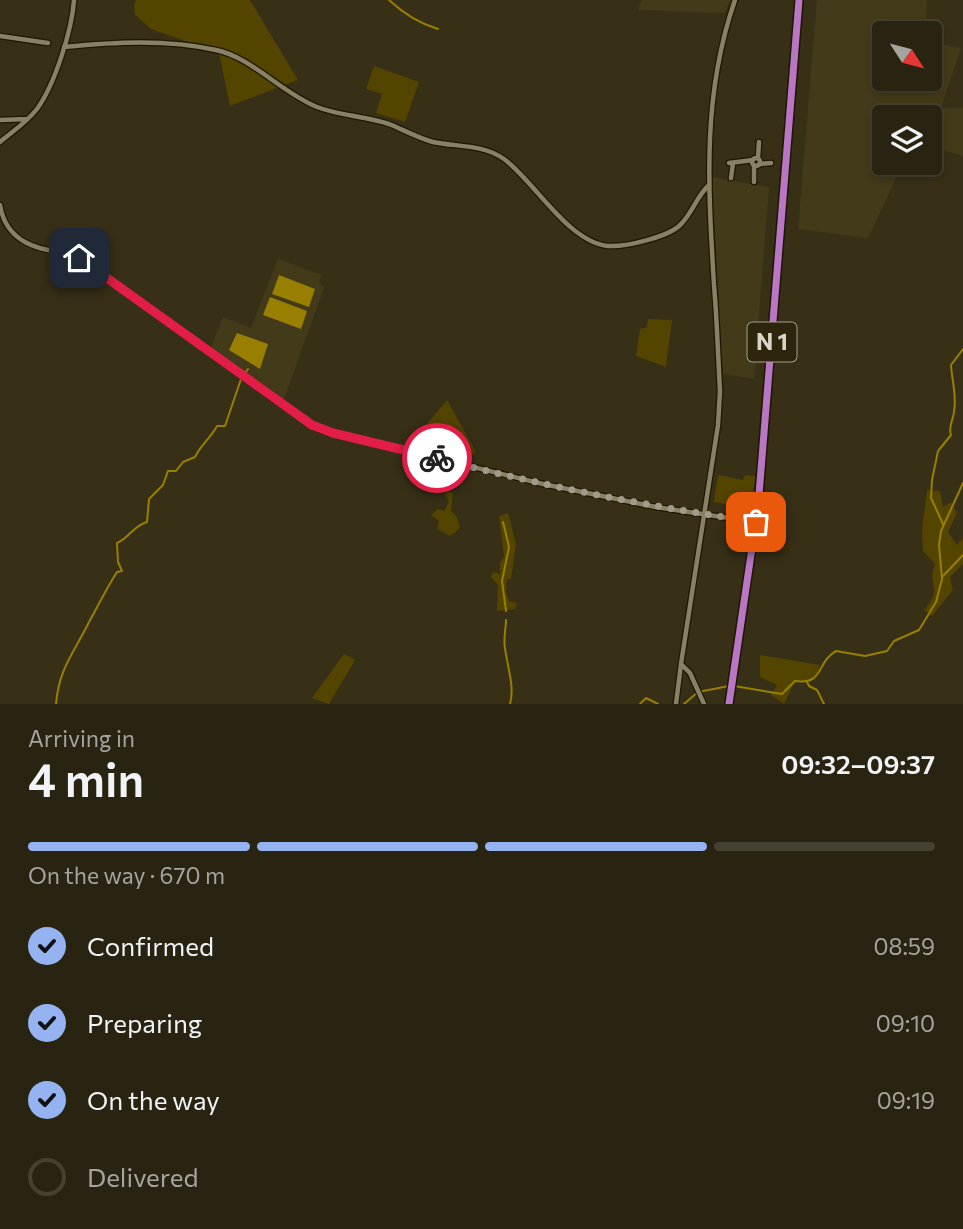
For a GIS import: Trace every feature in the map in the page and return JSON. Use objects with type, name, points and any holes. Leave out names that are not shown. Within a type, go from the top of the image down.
[{"type":"highway","name":"N 1","points":[[729,704],[756,522],[799,0]]},
{"type":"street","points":[[0,142],[27,119],[44,97],[60,64],[74,0]]},
{"type":"street","points":[[676,704],[706,514],[720,401],[709,185],[712,90],[723,38],[735,0]]},
{"type":"street","points":[[0,36],[48,43]]},
{"type":"street","points":[[64,47],[117,43],[179,44],[219,50],[317,107],[389,124],[426,140],[466,145],[504,159],[571,226],[595,244],[611,246],[653,238],[680,226],[701,192],[709,185]]},
{"type":"street","points":[[0,120],[27,119]]},
{"type":"street","points":[[754,182],[760,142]]},
{"type":"street","points":[[731,178],[731,163],[771,163]]},
{"type":"street","points":[[0,205],[4,223],[14,235],[44,251],[72,253],[276,401],[321,430],[543,484],[756,522]]},
{"type":"street","points":[[681,664],[690,673],[704,704]]},
{"type":"shaded area","points":[[136,0],[250,0],[298,80],[230,106],[219,53],[151,29],[135,15]]},
{"type":"shaded area","points":[[642,0],[730,0],[725,13],[638,10]]},
{"type":"shaded area","points":[[817,0],[927,0],[926,21],[872,21],[872,91],[942,91],[942,44],[961,48],[942,105],[872,105],[872,175],[898,175],[868,238],[798,229]]},
{"type":"shaded area","points":[[374,66],[419,82],[405,122],[376,113],[382,94],[366,89]]},
{"type":"shaded area","points":[[942,108],[963,108],[963,156],[942,150]]},
{"type":"shaded area","points":[[712,177],[769,187],[754,379],[723,374]]},
{"type":"shaded area","points":[[278,259],[322,275],[319,282],[324,288],[283,402],[211,348],[223,317],[251,328]]},
{"type":"shaded area","points":[[279,275],[315,289],[309,307],[272,294]]},
{"type":"shaded area","points":[[270,297],[307,311],[301,329],[263,315]]},
{"type":"shaded area","points":[[648,319],[672,320],[666,367],[636,356],[640,329],[647,327]]},
{"type":"shaded area","points":[[237,333],[268,344],[260,369],[229,350]]},
{"type":"shaded area","points":[[447,400],[476,452],[461,462],[415,448],[422,439],[426,425]]},
{"type":"shaded area","points":[[718,475],[743,480],[745,475],[755,476],[751,509],[714,502]]},
{"type":"shaded area","points":[[927,490],[940,491],[943,507],[951,502],[957,513],[948,532],[957,545],[963,538],[963,564],[950,577],[953,590],[932,616],[924,610],[933,596],[932,578],[935,564],[923,551],[922,530]]},
{"type":"shaded area","points":[[447,491],[453,493],[451,511],[457,517],[460,528],[450,536],[437,529],[439,521],[431,515],[438,509],[444,511],[449,502],[445,494]]},
{"type":"shaded area","points":[[508,513],[516,544],[511,579],[507,579],[506,592],[509,601],[517,603],[515,609],[497,611],[498,585],[491,577],[493,572],[500,574],[500,563],[504,556],[499,516]]},
{"type":"shaded area","points":[[344,654],[355,660],[329,704],[312,698]]},
{"type":"shaded area","points":[[760,655],[820,665],[818,674],[809,682],[795,681],[784,704],[771,695],[777,685],[760,677]]},
{"type":"waterway","points":[[389,0],[412,18],[438,29]]},
{"type":"waterway","points":[[943,524],[931,498],[932,480],[938,451],[951,435],[955,400],[951,365],[963,349]]},
{"type":"waterway","points":[[245,373],[248,369]]},
{"type":"waterway","points":[[56,704],[60,681],[68,662],[113,578],[117,572],[122,571],[118,562],[117,543],[147,522],[149,499],[163,485],[168,471],[176,471],[183,462],[195,457],[217,426],[225,426],[241,379]]},
{"type":"waterway","points":[[734,686],[782,694],[795,681],[811,680],[836,651],[865,656],[887,651],[894,641],[919,630],[936,602],[942,579],[939,545],[941,531],[963,483]]},
{"type":"waterway","points":[[503,522],[509,547],[502,581],[506,611]]},
{"type":"waterway","points":[[942,577],[963,555]]},
{"type":"waterway","points":[[506,620],[504,645],[511,684],[510,704]]},
{"type":"waterway","points":[[807,682],[817,690],[824,704]]},
{"type":"waterway","points":[[684,704],[698,692],[729,686]]},
{"type":"waterway","points":[[640,704],[646,698],[658,704]]},
{"type":"way so far","points":[[437,458],[543,484],[656,507],[756,522]]},
{"type":"route","points":[[79,258],[312,425],[321,430],[437,458]]}]
